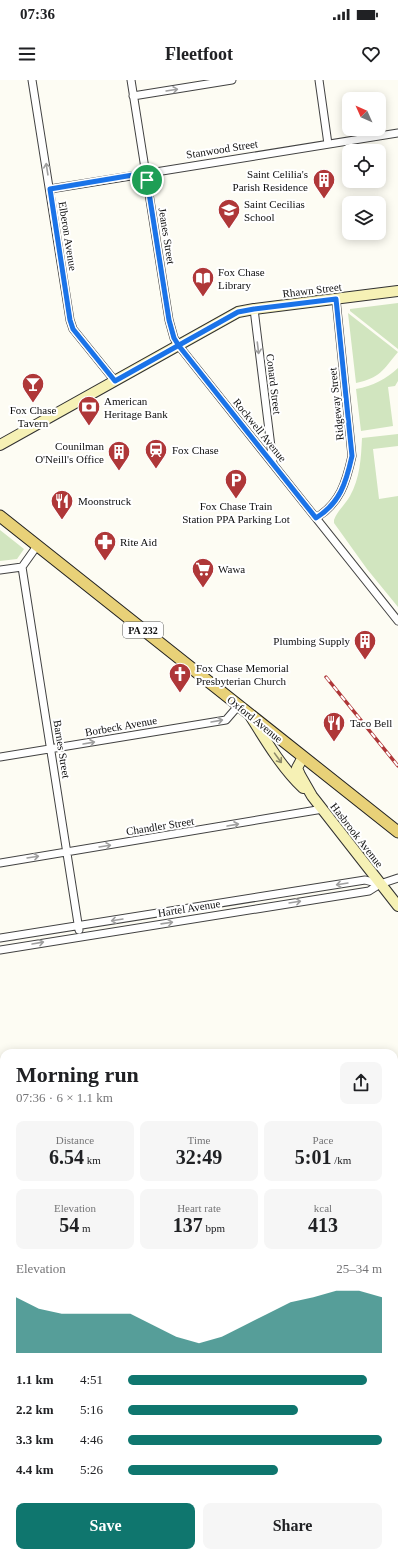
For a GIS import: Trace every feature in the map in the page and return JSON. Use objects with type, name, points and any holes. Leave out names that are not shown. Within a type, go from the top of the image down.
[{"type":"main road","name":"Rhawn Street","points":[[0,445],[238,312],[398,291]]},
{"type":"main road","name":"Oxford Avenue","points":[[0,516],[398,832]]},
{"type":"main road","name":"Hasbrook Avenue","points":[[249,714],[266,741],[295,780],[312,796]]},
{"type":"main road","name":"Hasbrook Avenue","points":[[303,757],[298,771],[312,796],[398,906]]},
{"type":"street","name":"Elberon Avenue","points":[[32,80],[70,320],[73,329],[115,381]]},
{"type":"street","name":"Jeanes Street","points":[[131,80],[169,320],[174,338],[179,346]]},
{"type":"street","points":[[133,96],[232,80]]},
{"type":"street","points":[[319,80],[328,144]]},
{"type":"street","name":"Stanwood Street","points":[[50,189],[398,133]]},
{"type":"street","name":"Ridgeway Street","points":[[316,518],[330,508],[339,496],[347,481],[352,456],[336,299]]},
{"type":"street","name":"Conard Street","points":[[254,309],[273,463]]},
{"type":"street","name":"Rockwell Avenue","points":[[179,346],[398,621]]},
{"type":"street","points":[[0,570],[22,566],[37,546]]},
{"type":"street","name":"Barnes Street","points":[[22,566],[80,936]]},
{"type":"street","name":"Borbeck Avenue","points":[[0,758],[226,720],[238,705]]},
{"type":"street","name":"Chandler Street","points":[[0,863],[322,809]]},
{"type":"street","name":"Hartel Avenue","points":[[0,950],[369,891],[380,884],[398,878]]},
{"type":"street","name":"Hartel Avenue","points":[[0,938],[365,880],[380,884]]},
{"type":"green space","points":[[398,303],[398,349],[350,311],[350,309]]},
{"type":"green space","points":[[348,313],[398,352],[376,376],[356,383]]},
{"type":"green space","points":[[398,368],[398,381],[395,386],[388,387],[393,426],[361,431],[356,389],[379,382]]},
{"type":"green space","points":[[398,434],[398,446],[373,449],[379,499],[398,496],[398,607],[367,569],[334,523],[334,520],[350,496],[356,482],[362,438]]},
{"type":"green space","points":[[0,530],[24,549],[17,559],[0,561]]},
{"type":"railway","points":[[326,677],[398,766]]},
{"type":"place","name":"Saint Celilia's Parish Residence","points":[[324,200]]},
{"type":"place","name":"Saint Cecilias School","points":[[229,230]]},
{"type":"place","name":"Fox Chase Library","points":[[203,298]]},
{"type":"place","name":"Fox Chase Tavern","points":[[33,404]]},
{"type":"place","name":"American Heritage Bank","points":[[89,426]]},
{"type":"place","name":"Fox Chase","points":[[156,470]]},
{"type":"place","name":"Counilman O'Neill's Office","points":[[119,472]]},
{"type":"place","name":"Fox Chase Train Station PPA Parking Lot","points":[[236,500]]},
{"type":"place","name":"Moonstruck","points":[[62,520]]},
{"type":"place","name":"Rite Aid","points":[[105,562]]},
{"type":"place","name":"Wawa","points":[[203,588]]},
{"type":"place","name":"Plumbing Supply","points":[[365,660]]},
{"type":"place","name":"Fox Chase Memorial Presbyterian Church","points":[[180,694]]},
{"type":"place","name":"Taco Bell","points":[[334,742]]},
{"type":"route","points":[[147,180],[145,173],[50,189],[70,320],[73,329],[115,381],[179,346],[238,312],[336,299],[352,456],[347,481],[339,496],[330,508],[316,518],[179,346],[174,338],[169,320],[147,180]]}]
